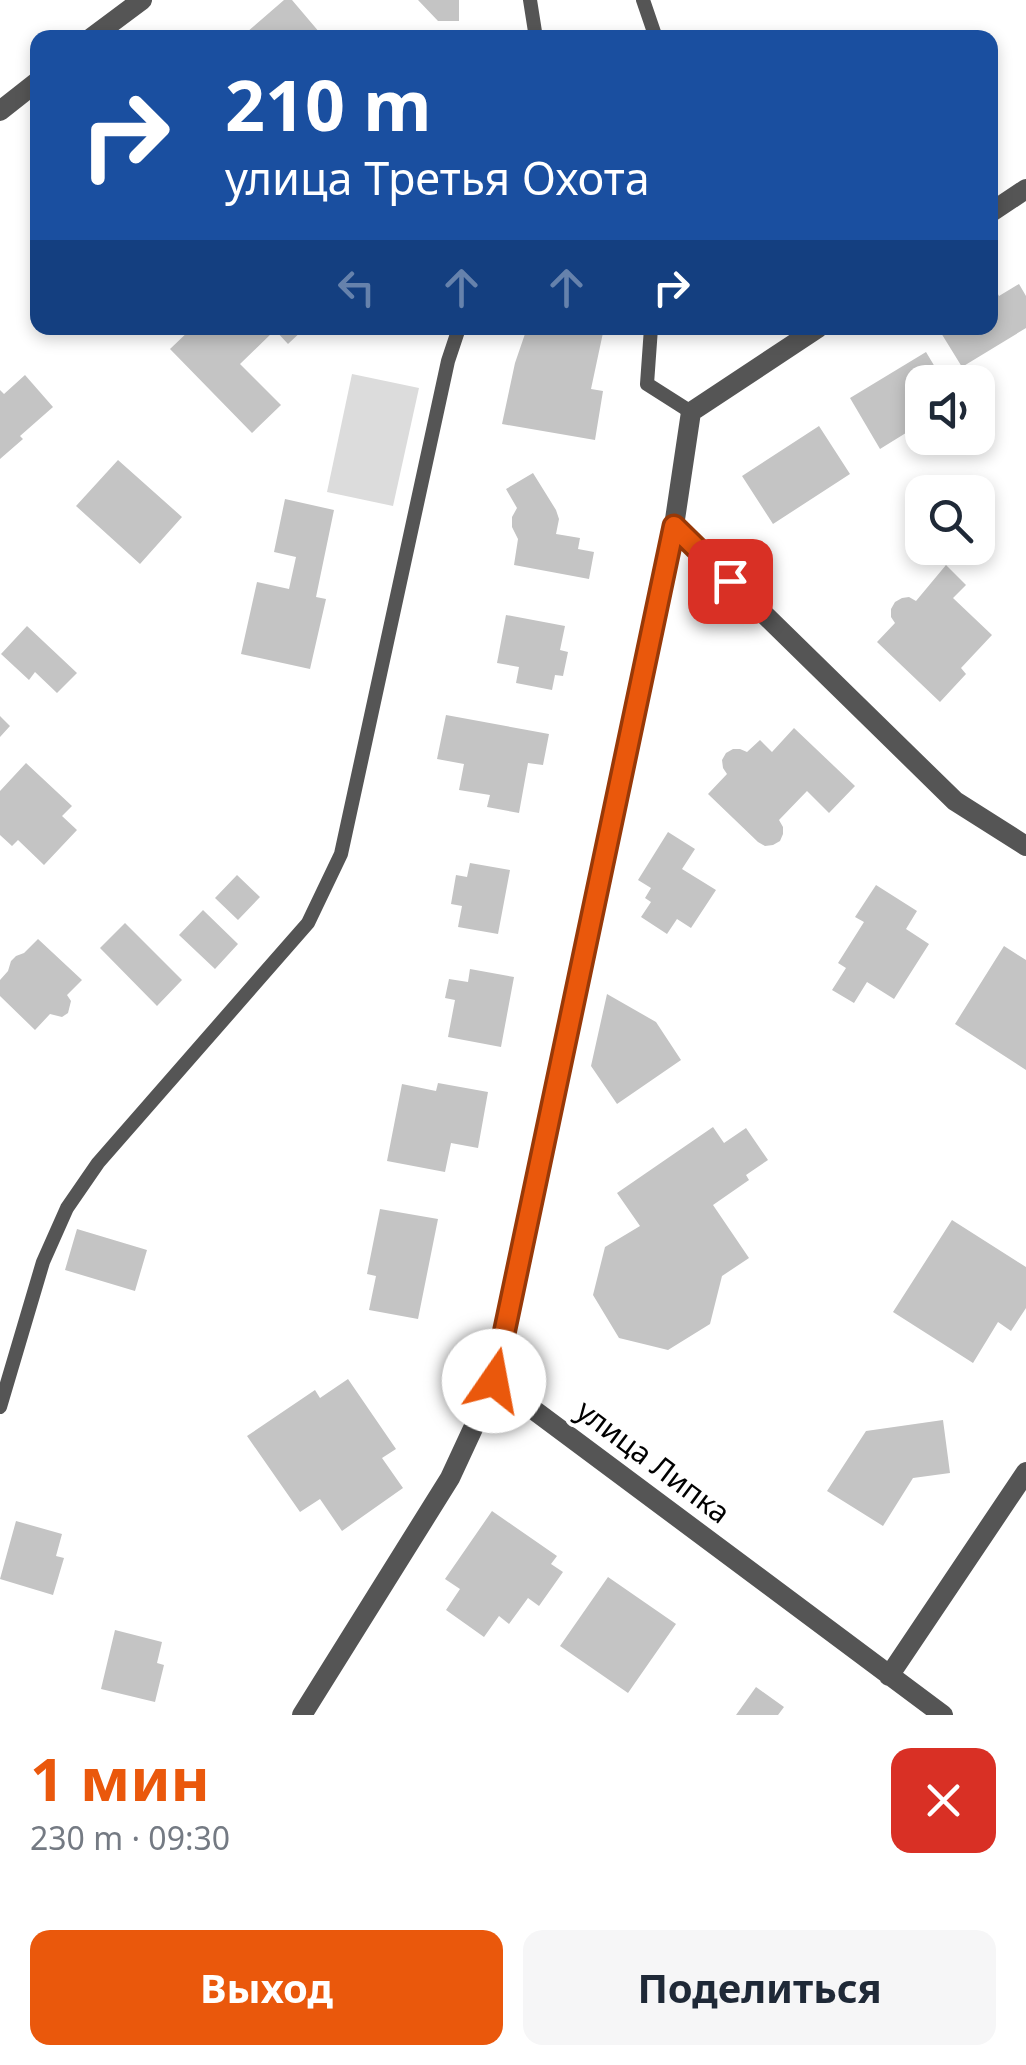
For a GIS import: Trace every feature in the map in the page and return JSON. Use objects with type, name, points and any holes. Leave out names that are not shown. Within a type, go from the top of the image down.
[{"type":"street","points":[[103,30],[142,0]]},
{"type":"street","points":[[0,111],[30,87]]},
{"type":"street","points":[[998,208],[1026,190]]},
{"type":"street","points":[[302,1715],[450,1478],[494,1381],[674,526],[691,412],[807,335]]},
{"type":"street","points":[[674,526],[956,801],[1026,846]]},
{"type":"street","name":"улица Липка","points":[[494,1381],[943,1715]]},
{"type":"street","points":[[889,1676],[1026,1472]]},
{"type":"lane","points":[[530,0],[535,30]]},
{"type":"lane","points":[[643,0],[653,30]]},
{"type":"lane","points":[[0,1406],[42,1262],[67,1208],[98,1163],[308,924],[341,854],[448,361],[457,335]]},
{"type":"lane","points":[[651,335],[647,384],[691,412]]},
{"type":"shaded area","points":[[352,374],[419,388],[393,506],[327,492]]},
{"type":"building","points":[[284,0],[292,0],[317,30],[249,30]]},
{"type":"building","points":[[418,0],[459,0],[459,21],[438,21]]},
{"type":"building","points":[[1019,284],[1026,296],[1026,328],[961,365],[942,335],[998,335],[998,294]]},
{"type":"building","points":[[185,335],[270,335],[240,364],[281,405],[252,433],[170,349]]},
{"type":"building","points":[[280,335],[298,335],[288,344]]},
{"type":"building","points":[[525,335],[603,335],[591,389],[603,391],[595,440],[502,424]]},
{"type":"building","points":[[926,352],[934,365],[905,365],[905,434],[880,449],[850,398]]},
{"type":"building","points":[[25,375],[53,407],[0,459],[0,390],[4,394]]},
{"type":"building","points":[[819,426],[850,474],[773,524],[742,476]]},
{"type":"building","points":[[118,460],[182,517],[140,564],[76,506]]},
{"type":"building","points":[[533,473],[556,510],[556,534],[580,538],[578,549],[594,552],[589,579],[514,565],[518,539],[512,517],[517,508],[506,489]]},
{"type":"building","points":[[285,499],[334,510],[316,597],[326,599],[310,669],[241,654],[257,582],[289,589],[296,557],[274,552]]},
{"type":"building","points":[[946,565],[966,585],[953,598],[992,635],[961,668],[966,674],[940,702],[877,642],[895,623],[891,609],[895,602],[909,597],[916,601]]},
{"type":"building","points":[[506,615],[565,626],[560,650],[568,652],[563,676],[555,675],[552,690],[516,683],[519,667],[497,663]]},
{"type":"building","points":[[27,626],[77,673],[57,693],[35,672],[29,680],[1,654]]},
{"type":"building","points":[[446,715],[549,734],[543,765],[528,763],[519,813],[487,807],[490,795],[459,790],[464,764],[437,759]]},
{"type":"building","points":[[0,716],[10,726],[0,737]]},
{"type":"building","points":[[794,728],[855,786],[829,813],[807,791],[779,820],[783,827],[780,841],[765,846],[708,794],[727,774],[722,760],[726,753],[733,749],[747,752],[760,740],[772,752]]},
{"type":"building","points":[[26,763],[72,806],[62,816],[77,830],[44,865],[18,840],[12,846],[0,835],[0,791]]},
{"type":"building","points":[[668,832],[695,849],[682,869],[716,890],[691,928],[677,919],[667,934],[641,917],[651,902],[645,898],[651,888],[638,880]]},
{"type":"building","points":[[470,863],[510,870],[498,934],[458,927],[462,906],[451,904],[456,875],[467,877]]},
{"type":"building","points":[[237,875],[260,897],[238,920],[215,898]]},
{"type":"building","points":[[876,885],[917,911],[906,929],[929,944],[894,999],[867,982],[854,1003],[832,990],[846,968],[838,963],[864,922],[855,917]]},
{"type":"building","points":[[203,910],[238,944],[215,969],[179,935]]},
{"type":"building","points":[[125,923],[182,980],[157,1006],[100,948]]},
{"type":"building","points":[[38,939],[82,980],[67,995],[71,1001],[68,1013],[62,1017],[50,1014],[35,1030],[0,996],[0,980],[11,961]]},
{"type":"building","points":[[1004,946],[1026,960],[1026,1070],[955,1024]]},
{"type":"building","points":[[470,969],[514,977],[501,1047],[448,1037],[455,1000],[445,998],[449,979],[468,982]]},
{"type":"building","points":[[607,994],[656,1022],[681,1060],[617,1104],[591,1066]]},
{"type":"building","points":[[438,1083],[488,1092],[478,1148],[451,1143],[445,1172],[387,1161],[402,1084],[436,1091]]},
{"type":"building","points":[[713,1127],[724,1143],[746,1128],[768,1160],[746,1175],[749,1180],[713,1205],[749,1258],[722,1276],[710,1324],[668,1350],[619,1338],[593,1295],[605,1247],[640,1226],[617,1193]]},
{"type":"building","points":[[380,1209],[438,1219],[418,1319],[369,1310],[376,1276],[367,1274]]},
{"type":"building","points":[[952,1220],[1026,1267],[1026,1308],[1011,1331],[998,1322],[973,1363],[893,1312]]},
{"type":"building","points":[[77,1229],[147,1250],[135,1291],[65,1270]]},
{"type":"building","points":[[348,1379],[396,1449],[382,1458],[403,1488],[342,1531],[320,1499],[300,1512],[247,1436],[315,1390],[320,1398]]},
{"type":"building","points":[[943,1420],[950,1473],[913,1478],[883,1526],[827,1491],[866,1431]]},
{"type":"building","points":[[492,1511],[557,1556],[551,1564],[563,1572],[539,1606],[528,1598],[509,1624],[499,1616],[484,1637],[446,1610],[460,1589],[445,1579]]},
{"type":"building","points":[[16,1521],[62,1534],[56,1556],[64,1558],[53,1595],[0,1579]]},
{"type":"building","points":[[608,1577],[676,1624],[628,1693],[560,1646]]},
{"type":"building","points":[[115,1630],[162,1642],[157,1663],[164,1665],[155,1702],[101,1689]]},
{"type":"building","points":[[756,1687],[784,1707],[778,1715],[736,1715]]},
{"type":"route","points":[[494,1381],[674,526],[730,581]]}]
